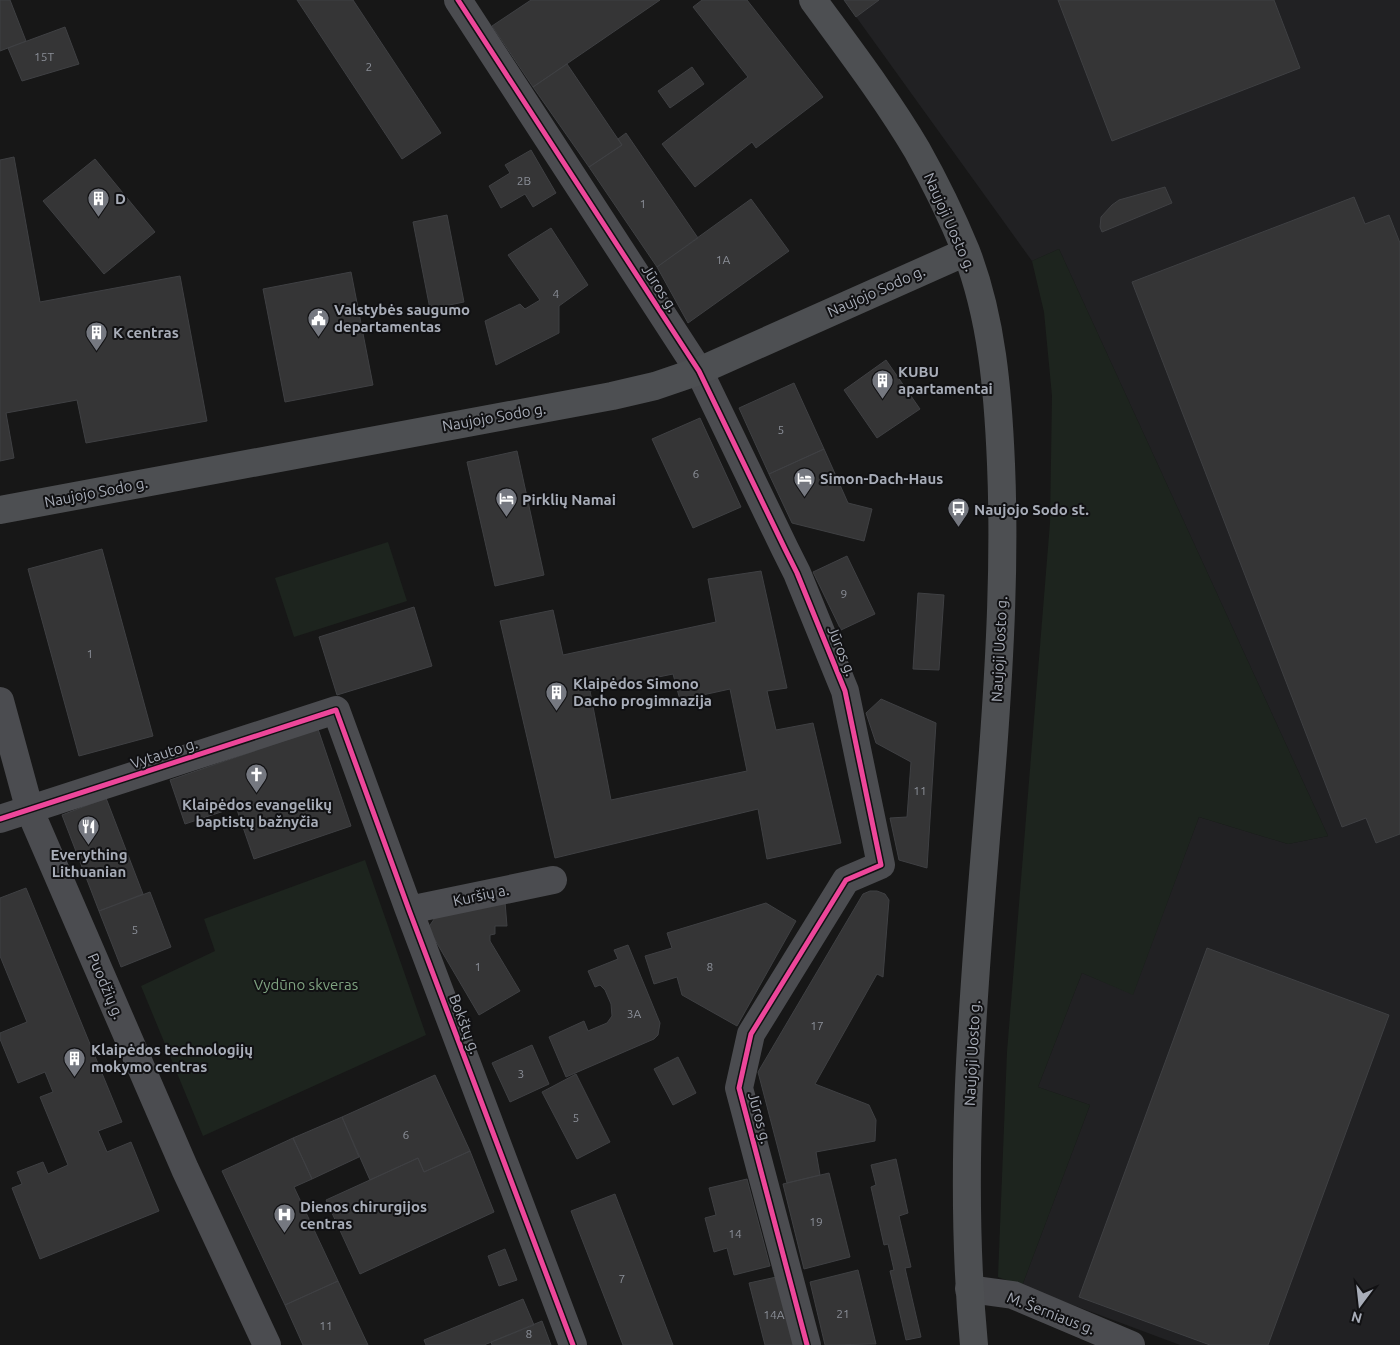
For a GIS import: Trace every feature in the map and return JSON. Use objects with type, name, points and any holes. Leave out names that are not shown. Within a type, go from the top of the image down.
[{"type":"main road","name":"Naujoji Uosto g.","points":[[813,0],[917,149],[966,252],[986,314],[999,405],[1004,526],[1000,650],[969,1090],[966,1180],[969,1289],[974,1345]]},
{"type":"main road","name":"Naujojo Sodo g.","points":[[0,510],[612,396],[656,386],[699,371],[966,252]]},
{"type":"street","name":"Jūros g.","points":[[458,0],[699,371],[797,573],[845,691],[881,865],[846,880],[751,1034],[739,1088],[807,1345]]},
{"type":"street","name":"Puodžių g.","points":[[0,701],[30,811],[185,1169],[267,1345]]},
{"type":"street","name":"Vytauto g.","points":[[0,819],[30,811],[336,710]]},
{"type":"street","name":"Bokštų g.","points":[[336,710],[409,910],[574,1345]]},
{"type":"street","name":"Kuršių a.","points":[[409,910],[553,880]]},
{"type":"street","name":"M. Šerniaus g.","points":[[969,1289],[1013,1295],[1131,1345]]},
{"type":"shaded area","points":[[844,0],[1400,0],[1400,1345],[1180,1345],[1022,1286],[1090,1105],[1038,1087],[1082,973],[1133,994],[1199,817],[1288,844],[1328,836],[1059,249],[1032,261]]},
{"type":"green space","points":[[1059,249],[1328,836],[1288,844],[1199,817],[1133,995],[1082,973],[1038,1087],[1090,1105],[1022,1286],[998,1277],[1007,1052],[1050,523],[1052,396],[1044,312],[1032,261]]},
{"type":"green space","points":[[388,542],[407,601],[294,637],[275,578]]},
{"type":"green space","name":"Vydūno skveras","points":[[365,860],[426,1035],[203,1136],[141,986],[215,951],[204,919]]},
{"type":"building","points":[[0,0],[10,0],[26,41],[0,51]]},
{"type":"building","points":[[297,0],[353,0],[441,133],[402,159]]},
{"type":"building","points":[[531,0],[660,0],[533,87],[492,26]]},
{"type":"building","points":[[702,0],[747,0],[823,97],[756,148],[752,142],[695,187],[662,144],[748,77],[693,7]]},
{"type":"building","points":[[844,0],[879,0],[856,17]]},
{"type":"building","points":[[1058,0],[1274,0],[1300,68],[1112,141]]},
{"type":"building","points":[[65,27],[79,64],[22,81],[8,48]]},
{"type":"building","points":[[567,64],[622,145],[589,167],[533,87]]},
{"type":"building","points":[[692,67],[704,84],[670,108],[658,91]]},
{"type":"building","points":[[626,133],[698,238],[657,267],[589,167],[622,145],[618,139]]},
{"type":"building","points":[[531,150],[556,193],[533,207],[525,194],[501,208],[489,186],[510,173],[505,165]]},
{"type":"building","name":"K centras","points":[[14,157],[40,302],[180,276],[207,421],[86,443],[77,400],[6,413],[14,458],[0,461],[0,160]]},
{"type":"building","name":"D","points":[[95,159],[155,232],[104,274],[43,201]]},
{"type":"building","points":[[1165,187],[1172,203],[1102,232],[1100,227],[1101,217],[1119,200]]},
{"type":"building","points":[[1354,197],[1365,224],[1389,215],[1400,243],[1400,834],[1376,843],[1366,818],[1342,827],[1132,282]]},
{"type":"building","points":[[751,199],[789,251],[688,323],[657,267]]},
{"type":"building","points":[[447,215],[464,302],[430,309],[413,222]]},
{"type":"building","points":[[551,228],[588,285],[559,306],[559,333],[496,365],[485,321],[520,304],[525,309],[540,300],[508,255]]},
{"type":"building","name":"Valstybės saugumo departamentas","points":[[351,272],[373,385],[285,402],[263,289]]},
{"type":"building","name":"KUBU apartamentai","points":[[886,360],[920,409],[877,438],[844,390]]},
{"type":"building","points":[[794,383],[824,449],[769,474],[739,408]]},
{"type":"building","points":[[700,418],[741,507],[693,528],[652,439]]},
{"type":"building","points":[[824,449],[848,503],[872,509],[864,541],[792,523],[769,474]]},
{"type":"building","name":"Pirklių Namai","points":[[517,451],[544,575],[495,586],[467,462]]},
{"type":"building","points":[[102,549],[153,736],[79,756],[28,569]]},
{"type":"building","points":[[847,556],[875,614],[841,630],[813,572]]},
{"type":"building","name":"Klaipėdos Simono Dacho progimnazija","points":[[761,571],[787,688],[767,691],[776,730],[813,723],[841,843],[767,859],[758,809],[555,858],[500,621],[553,610],[563,655],[716,622],[708,579]],"holes":[[[673,674],[680,700],[730,689],[747,771],[611,800],[590,691]]]},
{"type":"building","points":[[918,593],[944,595],[939,670],[913,669]]},
{"type":"building","points":[[414,607],[432,666],[337,695],[319,637]]},
{"type":"building","points":[[881,699],[936,723],[927,868],[899,860],[890,818],[907,817],[911,762],[876,743],[866,713]]},
{"type":"building","name":"Klaipėdos evangelikų baptistų bažnyčia","points":[[318,729],[351,826],[254,859],[236,807],[185,824],[170,780]]},
{"type":"building","points":[[106,798],[143,894],[99,911],[62,815]]},
{"type":"building","name":"Klaipėdos technologijų mokymo centras","points":[[26,888],[122,1122],[98,1131],[107,1152],[131,1142],[159,1211],[40,1259],[12,1188],[22,1184],[17,1172],[43,1162],[48,1174],[68,1165],[40,1097],[53,1092],[45,1072],[18,1083],[0,1039],[0,1033],[27,1022],[0,956],[0,898]]},
{"type":"building","points":[[870,891],[885,894],[889,900],[883,977],[877,974],[815,1084],[869,1105],[876,1120],[875,1141],[816,1152],[820,1175],[787,1183],[758,1072],[863,894]]},
{"type":"building","points":[[150,892],[171,947],[121,967],[99,911]]},
{"type":"building","points":[[505,902],[507,926],[495,926],[495,934],[490,935],[490,941],[520,991],[479,1015],[428,928],[443,906]]},
{"type":"building","points":[[766,903],[796,921],[737,1026],[682,995],[677,977],[654,984],[645,956],[672,948],[667,933]]},
{"type":"building","points":[[628,945],[660,1023],[658,1035],[654,1039],[566,1077],[549,1037],[584,1021],[588,1031],[607,1023],[612,1016],[611,1004],[605,990],[600,985],[595,987],[588,971],[618,959],[614,950]]},
{"type":"building","points":[[1207,948],[1389,1015],[1268,1345],[1210,1345],[1079,1297]]},
{"type":"building","points":[[532,1045],[549,1084],[510,1102],[492,1063]]},
{"type":"building","points":[[678,1057],[696,1093],[673,1105],[654,1069]]},
{"type":"building","points":[[576,1074],[610,1142],[577,1159],[542,1092]]},
{"type":"building","points":[[435,1075],[470,1151],[424,1172],[418,1158],[370,1180],[342,1117]]},
{"type":"building","points":[[342,1117],[359,1157],[312,1179],[293,1138]]},
{"type":"building","name":"Dienos chirurgijos centras","points":[[293,1138],[312,1179],[294,1187],[338,1281],[285,1305],[222,1171]]},
{"type":"building","points":[[470,1151],[494,1212],[360,1274],[326,1200],[418,1158],[424,1172]]},
{"type":"building","points":[[896,1159],[908,1213],[899,1216],[911,1267],[905,1268],[921,1337],[906,1340],[890,1271],[894,1270],[888,1244],[884,1245],[871,1187],[876,1185],[871,1165]]},
{"type":"building","points":[[829,1173],[850,1257],[804,1269],[783,1184]]},
{"type":"building","points":[[747,1179],[770,1266],[734,1275],[727,1248],[714,1252],[705,1218],[716,1215],[709,1188]]},
{"type":"building","points":[[615,1194],[673,1345],[623,1345],[571,1211]]},
{"type":"building","points":[[505,1249],[517,1280],[499,1286],[488,1256]]},
{"type":"building","points":[[858,1270],[876,1344],[825,1345],[810,1282]]},
{"type":"building","points":[[781,1276],[798,1345],[765,1345],[749,1283]]},
{"type":"building","points":[[338,1281],[368,1345],[303,1345],[285,1305]]},
{"type":"building","points":[[523,1299],[534,1325],[484,1345],[426,1345],[424,1340]]},
{"type":"building","points":[[542,1321],[551,1345],[492,1345],[491,1342]]},
{"type":"cycle path","points":[[458,0],[699,371],[797,573],[845,691],[881,865],[846,880],[751,1034],[739,1088],[807,1345]]},
{"type":"cycle path","points":[[0,819],[336,710],[409,910],[573,1345]]},
{"type":"place","name":"D","points":[[99,217]]},
{"type":"place","name":"Valstybės saugumo departamentas","points":[[318,337]]},
{"type":"place","name":"K centras","points":[[97,351]]},
{"type":"place","name":"KUBU apartamentai","points":[[882,399]]},
{"type":"place","name":"Simon-Dach-Haus","points":[[804,497]]},
{"type":"place","name":"Pirklių Namai","points":[[506,518]]},
{"type":"place","name":"Naujojo Sodo st.","points":[[958,528]]},
{"type":"place","name":"Klaipėdos Simono Dacho progimnazija","points":[[557,711]]},
{"type":"place","name":"Klaipėdos evangelikų baptistų bažnyčia","points":[[257,794]]},
{"type":"place","name":"Everything Lithuanian","points":[[89,845]]},
{"type":"place","name":"Klaipėdos technologijų mokymo centras","points":[[75,1077]]},
{"type":"place","name":"Dienos chirurgijos centras","points":[[284,1234]]}]
